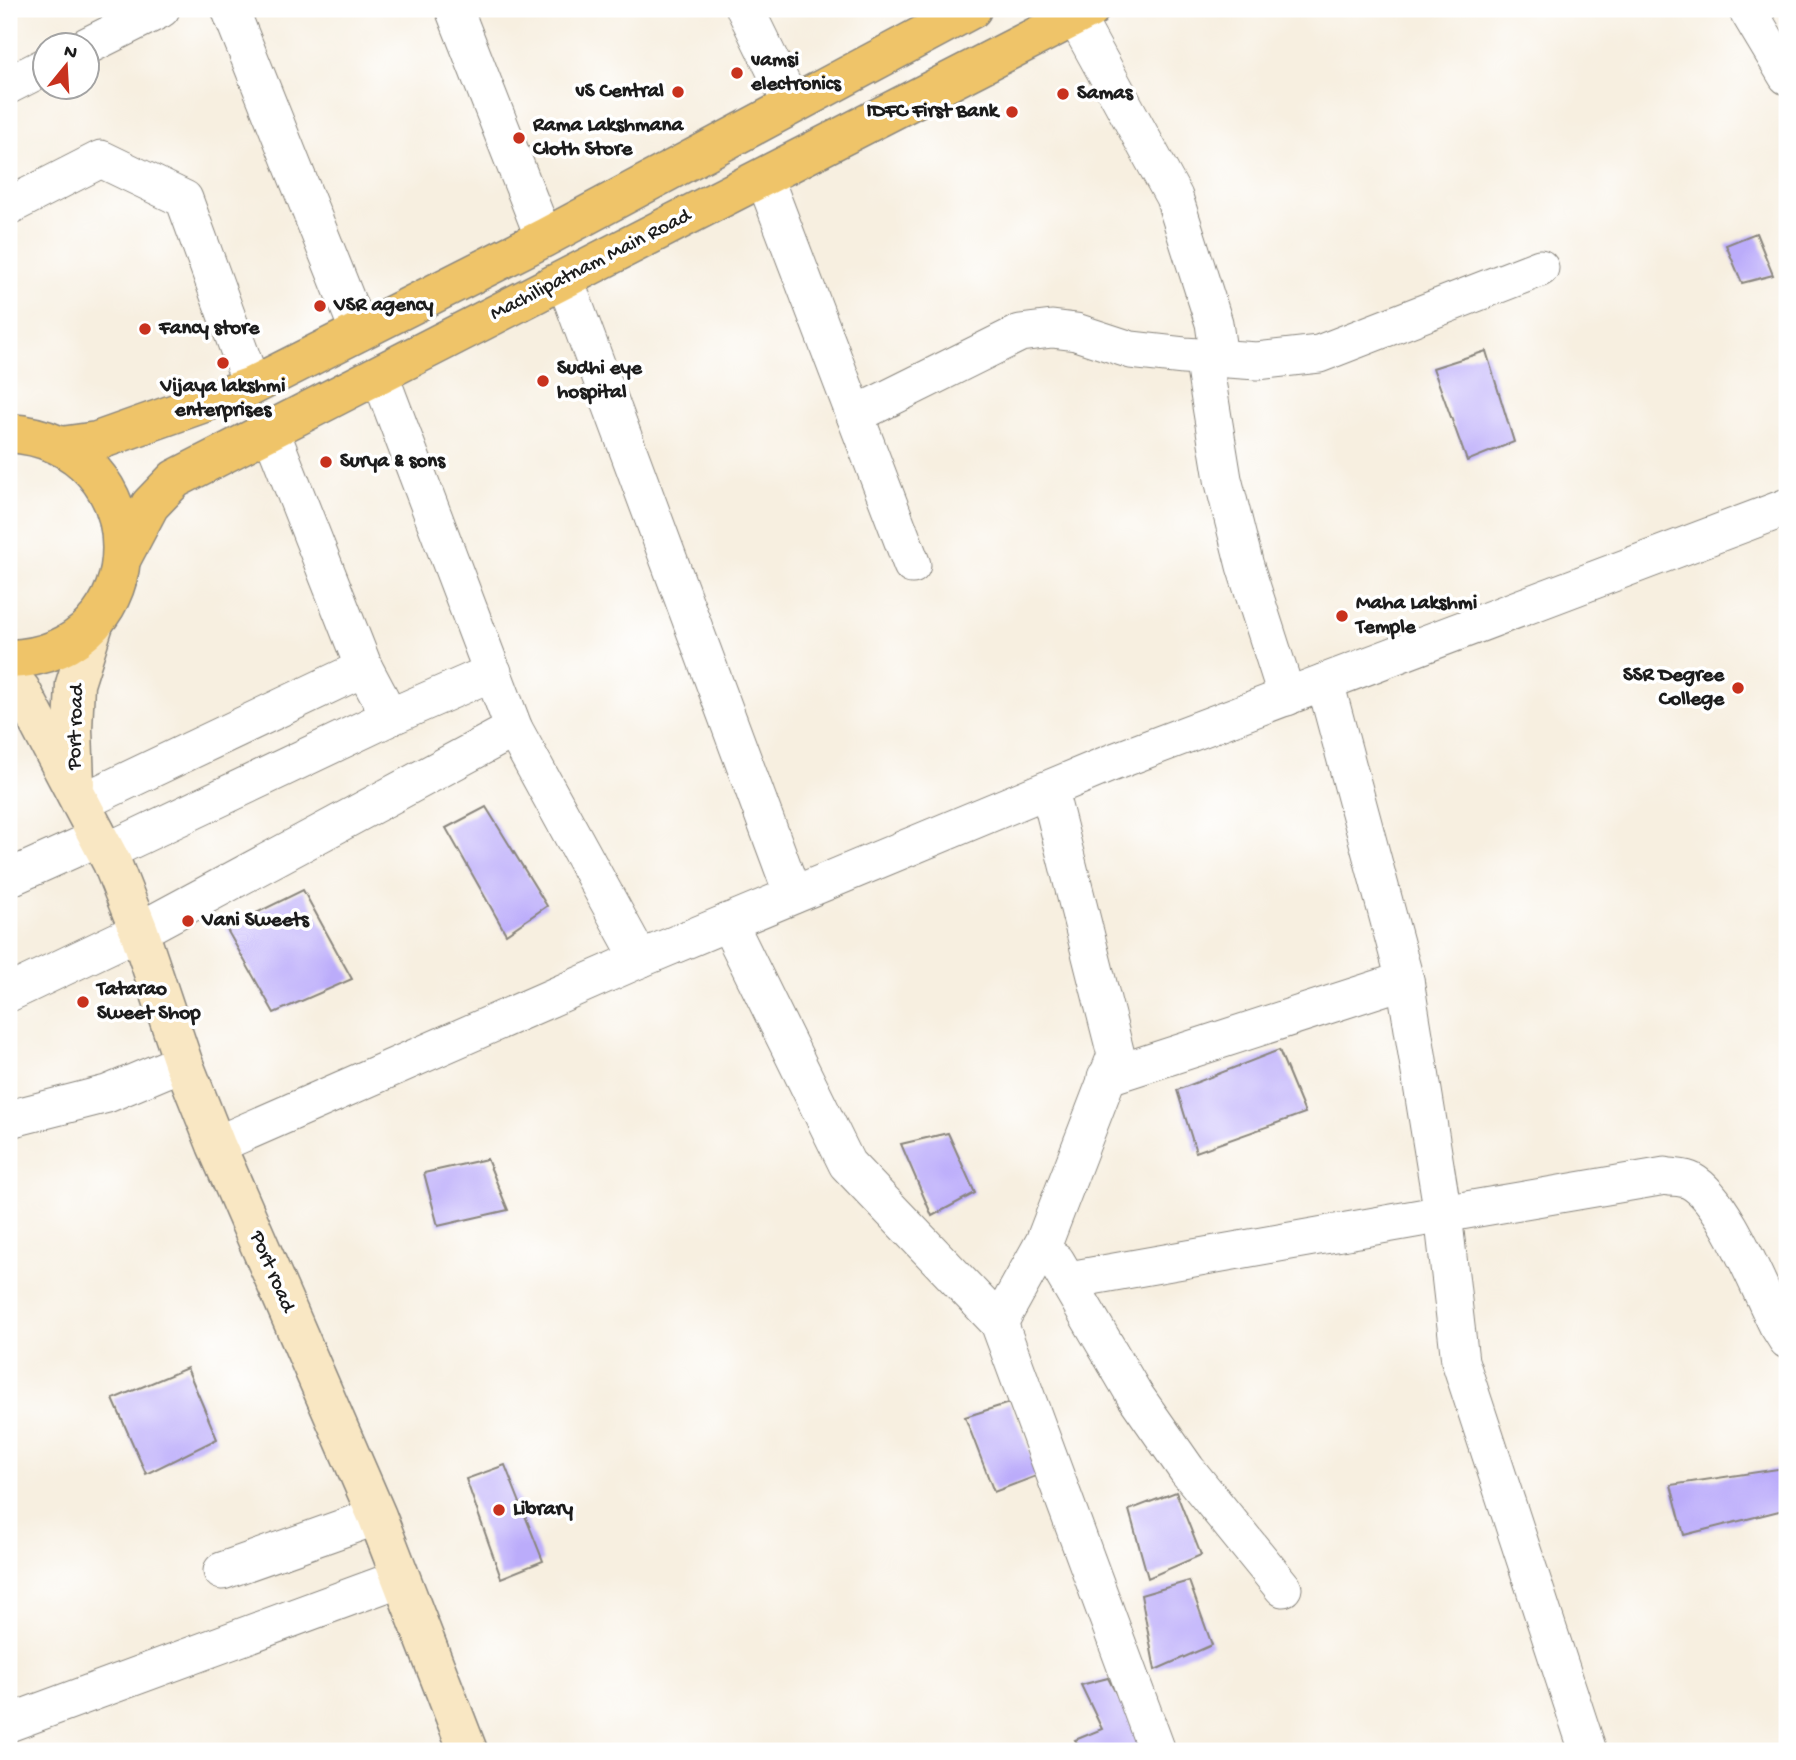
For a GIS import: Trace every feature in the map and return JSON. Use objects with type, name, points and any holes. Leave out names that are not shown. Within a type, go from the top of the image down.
[{"type":"main road","points":[[27,433],[97,441],[251,386],[544,238],[972,9]]},
{"type":"main road","name":"Machilipatnam Main Road","points":[[123,556],[150,505],[175,479],[1082,13]]},
{"type":"main road","points":[[9,659],[31,658],[66,645],[95,621],[114,591],[123,556],[120,523],[108,492],[88,465],[27,433]]},
{"type":"main road","name":"Port road","points":[[77,798],[73,729],[75,684],[95,621]]},
{"type":"main road","name":"Port road","points":[[9,677],[20,690],[102,845],[139,931],[183,1062],[216,1145],[377,1516],[468,1751]]},
{"type":"street","points":[[102,38],[161,9]]},
{"type":"street","points":[[230,9],[359,332]]},
{"type":"street","points":[[454,9],[544,238]]},
{"type":"street","points":[[745,9],[792,104]]},
{"type":"street","points":[[1747,9],[1787,76]]},
{"type":"street","points":[[1082,13],[1174,197],[1214,323],[1211,358],[1223,479],[1245,566],[1287,697]]},
{"type":"street","points":[[9,85],[32,73]]},
{"type":"street","points":[[9,206],[101,159],[184,199],[251,386]]},
{"type":"street","points":[[764,177],[912,565]]},
{"type":"street","points":[[855,415],[1020,333],[1052,329],[1076,332],[1130,350],[1211,358],[1257,361],[1319,354],[1540,268]]},
{"type":"street","points":[[565,280],[793,895]]},
{"type":"street","points":[[380,376],[514,729],[639,959]]},
{"type":"street","points":[[270,429],[364,668],[390,717]]},
{"type":"street","points":[[216,1145],[639,959],[1111,763],[1787,507]]},
{"type":"street","points":[[77,798],[364,668]]},
{"type":"street","points":[[9,878],[102,845],[493,672]]},
{"type":"street","points":[[1325,682],[1405,980],[1443,1214],[1460,1361],[1588,1751]]},
{"type":"street","points":[[9,993],[139,931],[514,729]]},
{"type":"street","points":[[999,1323],[1044,1242],[1116,1055],[1049,790]]},
{"type":"street","points":[[727,922],[847,1164],[999,1323],[1157,1751]]},
{"type":"street","points":[[1107,1077],[1405,980]]},
{"type":"street","points":[[9,1119],[107,1094],[183,1062]]},
{"type":"street","points":[[1069,1280],[1665,1176],[1690,1180],[1708,1195],[1725,1218],[1787,1340]]},
{"type":"street","points":[[1044,1242],[1069,1280],[1134,1395],[1187,1470],[1283,1587]]},
{"type":"street","points":[[222,1572],[377,1516]]},
{"type":"street","points":[[9,1723],[401,1578]]},
{"type":"building","points":[[1756,233],[1773,275],[1742,283],[1726,245]]},
{"type":"building","points":[[1486,351],[1514,442],[1467,461],[1433,368]]},
{"type":"building","points":[[486,807],[547,906],[506,934],[446,828]]},
{"type":"building","points":[[303,890],[352,979],[274,1013],[226,928]]},
{"type":"building","points":[[1279,1050],[1305,1113],[1196,1152],[1177,1090]]},
{"type":"building","points":[[948,1133],[975,1193],[932,1216],[901,1144]]},
{"type":"building","points":[[487,1159],[508,1210],[438,1226],[424,1173]]},
{"type":"building","points":[[187,1368],[217,1439],[146,1474],[113,1399]]},
{"type":"building","points":[[1009,1403],[1039,1475],[994,1492],[965,1417]]},
{"type":"building","points":[[505,1465],[543,1561],[501,1578],[466,1479]]},
{"type":"building","points":[[1784,1468],[1787,1477],[1787,1509],[1684,1535],[1671,1485]]},
{"type":"building","points":[[1176,1492],[1201,1555],[1148,1578],[1129,1510]]},
{"type":"building","points":[[1189,1581],[1212,1645],[1155,1670],[1141,1595]]},
{"type":"building","points":[[1108,1678],[1146,1751],[1083,1751],[1075,1740],[1102,1729],[1081,1685]]},
{"type":"place","name":"vamsi electronics","points":[[737,73]]},
{"type":"place","name":"vS Central","points":[[678,92]]},
{"type":"place","name":"Samas","points":[[1063,94]]},
{"type":"place","name":"IDFC First Bank","points":[[1012,112]]},
{"type":"place","name":"Rama Lakshmana Cloth Store","points":[[519,138]]},
{"type":"place","name":"VSR agency","points":[[320,306]]},
{"type":"place","name":"Fancy store","points":[[145,329]]},
{"type":"place","name":"Vijaya lakshmi enterprises","points":[[223,363]]},
{"type":"place","name":"Sudhi eye hospital","points":[[543,381]]},
{"type":"place","name":"Surya & sons","points":[[326,462]]},
{"type":"place","name":"Maha Lakshmi Temple","points":[[1342,616]]},
{"type":"place","name":"SSR Degree College","points":[[1738,688]]},
{"type":"place","name":"Vani Sweets","points":[[188,921]]},
{"type":"place","name":"Tatarao Sweet Shop","points":[[83,1002]]},
{"type":"place","name":"Library","points":[[499,1510]]}]
